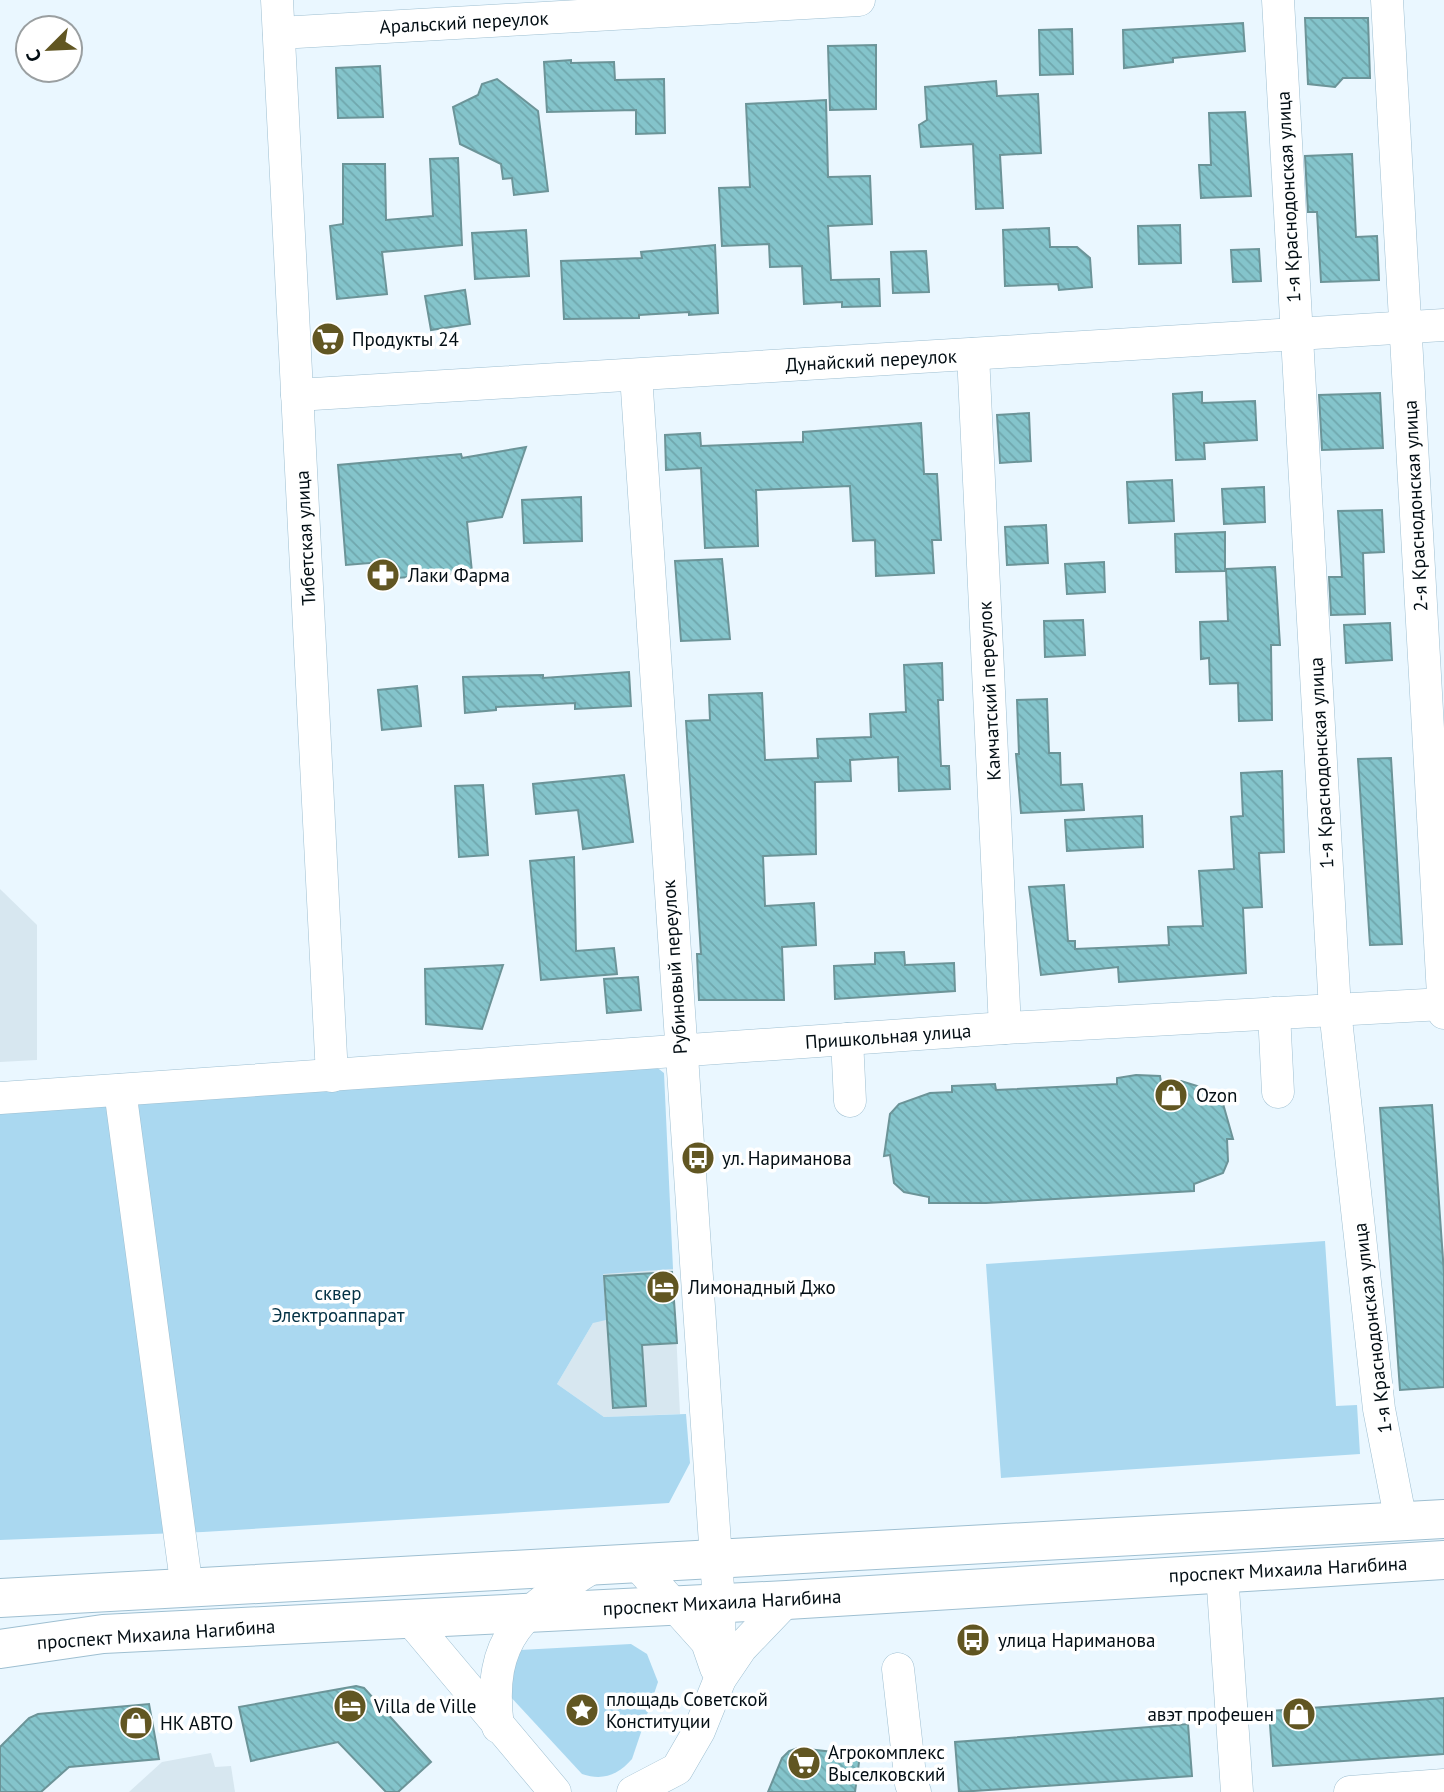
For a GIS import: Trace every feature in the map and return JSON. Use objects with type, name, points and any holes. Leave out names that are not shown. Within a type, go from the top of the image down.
[{"type":"main road","name":"проспект Михаила Нагибина","points":[[0,1598],[1444,1519]]},
{"type":"main road","name":"проспект Михаила Нагибина","points":[[0,1649],[103,1634],[408,1616],[787,1600],[1444,1560]]},
{"type":"street","name":"Тибетская улица","points":[[277,0],[332,1076]]},
{"type":"street","name":"Аральский переулок","points":[[279,33],[859,0]]},
{"type":"street","name":"1-я Краснодонская улица","points":[[1278,0],[1335,1010],[1379,1409],[1401,1522]]},
{"type":"street","name":"2-я Краснодонская улица","points":[[1387,0],[1444,1013]]},
{"type":"street","name":"Дунайский переулок","points":[[297,395],[1444,325]]},
{"type":"street","name":"Камчатский переулок","points":[[973,354],[1005,1028]]},
{"type":"street","name":"Рубиновый переулок","points":[[636,375],[715,1560]]},
{"type":"street","name":"Пришкольная улица","points":[[0,1098],[1005,1028],[1444,1004]]},
{"type":"street","points":[[1274,1013],[1278,1091]]},
{"type":"street","points":[[847,1039],[850,1101]]},
{"type":"street","points":[[120,1090],[187,1589]]},
{"type":"street","points":[[715,1560],[719,1603],[720,1679]]},
{"type":"street","points":[[638,1564],[707,1642],[720,1679]]},
{"type":"street","points":[[498,1727],[493,1691],[499,1661],[509,1635],[547,1596],[595,1566]]},
{"type":"street","points":[[1222,1573],[1237,1792]]},
{"type":"street","points":[[633,1792],[676,1780],[720,1679],[741,1648],[787,1600]]},
{"type":"street","points":[[408,1616],[555,1792]]},
{"type":"street","points":[[898,1669],[911,1784],[915,1792]]},
{"type":"street","points":[[1350,1792],[1444,1785]]},
{"type":"shaded area","points":[[0,889],[37,925],[37,1060],[0,1062]]},
{"type":"shaded area","points":[[673,1269],[680,1414],[604,1417],[557,1384],[593,1323],[603,1273]]},
{"type":"shaded area","points":[[211,1753],[215,1767],[231,1766],[235,1792],[129,1792],[162,1762]]},
{"type":"green space","name":"cквер Электроаппарат","points":[[646,1059],[664,1073],[673,1269],[603,1274],[606,1320],[593,1323],[557,1384],[604,1417],[686,1414],[690,1463],[669,1503],[203,1532],[0,1540],[0,1103]]},
{"type":"green space","points":[[1325,1241],[1336,1406],[1357,1405],[1360,1454],[1001,1478],[986,1264]]},
{"type":"green space","points":[[631,1644],[647,1654],[658,1682],[632,1759],[610,1775],[597,1777],[582,1774],[507,1693],[520,1650]]},
{"type":"building","points":[[1305,18],[1368,18],[1370,78],[1343,78],[1335,87],[1308,84]]},
{"type":"building","points":[[1243,23],[1245,51],[1173,58],[1173,62],[1124,68],[1123,30]]},
{"type":"building","points":[[1072,29],[1073,74],[1040,75],[1039,30]]},
{"type":"building","points":[[876,45],[876,109],[830,110],[828,46]]},
{"type":"building","points":[[571,60],[571,63],[614,62],[615,80],[664,79],[665,133],[636,134],[636,110],[547,112],[544,62]]},
{"type":"building","points":[[380,66],[383,117],[338,118],[336,68]]},
{"type":"building","points":[[497,79],[538,111],[548,191],[514,195],[512,178],[503,179],[501,164],[460,144],[453,107],[478,95],[482,84]]},
{"type":"building","points":[[996,81],[997,96],[1038,94],[1041,153],[1000,155],[1003,208],[976,209],[973,144],[921,147],[919,125],[927,120],[925,87]]},
{"type":"building","points":[[826,100],[828,177],[870,176],[872,224],[828,226],[831,280],[879,279],[880,306],[842,307],[842,302],[804,304],[802,266],[770,267],[769,244],[722,246],[719,188],[750,187],[746,104]]},
{"type":"building","points":[[1245,112],[1251,196],[1201,198],[1199,165],[1211,165],[1209,113]]},
{"type":"building","points":[[1352,154],[1356,237],[1377,236],[1379,280],[1321,282],[1317,212],[1308,212],[1305,156]]},
{"type":"building","points":[[458,158],[462,245],[382,252],[387,294],[337,299],[330,226],[343,224],[343,164],[385,164],[386,220],[433,216],[430,159]]},
{"type":"building","points":[[1180,225],[1181,263],[1139,264],[1138,226]]},
{"type":"building","points":[[1049,228],[1050,247],[1077,247],[1090,258],[1092,287],[1059,290],[1058,284],[1005,286],[1003,230]]},
{"type":"building","points":[[526,230],[529,276],[475,279],[472,233]]},
{"type":"building","points":[[715,245],[718,313],[689,315],[689,312],[639,315],[639,318],[564,319],[561,261],[642,258],[641,252]]},
{"type":"building","points":[[1259,249],[1261,281],[1233,282],[1231,250]]},
{"type":"building","points":[[926,251],[929,292],[893,293],[891,252]]},
{"type":"building","points":[[465,290],[470,324],[431,330],[425,296]]},
{"type":"building","points":[[1202,392],[1202,403],[1255,401],[1257,440],[1204,443],[1205,459],[1176,460],[1173,394]]},
{"type":"building","points":[[1380,393],[1383,448],[1322,450],[1319,395]]},
{"type":"building","points":[[1029,413],[1031,461],[1000,463],[997,415]]},
{"type":"building","points":[[921,423],[924,474],[937,474],[941,540],[932,540],[934,573],[876,576],[875,540],[853,541],[850,486],[756,490],[758,546],[705,548],[701,468],[666,470],[665,435],[700,433],[701,446],[803,442],[803,432]]},
{"type":"building","points":[[526,447],[502,517],[467,522],[472,572],[384,579],[382,562],[346,565],[338,465],[461,454],[462,458]]},
{"type":"building","points":[[1172,480],[1174,521],[1129,523],[1127,482]]},
{"type":"building","points":[[1264,487],[1265,522],[1224,524],[1222,489]]},
{"type":"building","points":[[581,497],[582,541],[524,543],[522,500]]},
{"type":"building","points":[[1382,510],[1384,552],[1363,553],[1365,614],[1331,615],[1329,577],[1342,577],[1338,511]]},
{"type":"building","points":[[1046,525],[1048,563],[1007,565],[1005,527]]},
{"type":"building","points":[[1225,532],[1225,571],[1176,572],[1175,534]]},
{"type":"building","points":[[722,559],[730,639],[681,641],[675,561]]},
{"type":"building","points":[[1104,562],[1105,592],[1067,594],[1065,564]]},
{"type":"building","points":[[1275,567],[1280,645],[1271,645],[1272,720],[1239,721],[1238,683],[1210,684],[1209,658],[1201,659],[1200,622],[1228,621],[1226,569]]},
{"type":"building","points":[[1083,620],[1085,655],[1045,657],[1044,621]]},
{"type":"building","points":[[1390,623],[1392,660],[1346,663],[1344,625]]},
{"type":"building","points":[[942,663],[943,700],[938,700],[941,766],[949,766],[950,789],[899,791],[898,757],[850,760],[851,781],[815,782],[816,854],[763,856],[765,906],[814,903],[816,945],[782,947],[784,1000],[699,1000],[697,954],[701,954],[686,721],[710,720],[709,695],[762,693],[765,760],[818,758],[817,739],[871,737],[870,714],[906,712],[904,665]]},
{"type":"building","points":[[629,672],[631,706],[575,709],[575,703],[496,707],[496,710],[465,713],[463,677],[543,675],[543,678]]},
{"type":"building","points":[[417,686],[421,726],[382,730],[378,690]]},
{"type":"building","points":[[1047,699],[1049,753],[1060,753],[1061,785],[1082,784],[1084,810],[1021,813],[1016,754],[1019,754],[1017,700]]},
{"type":"building","points":[[1391,758],[1402,944],[1370,945],[1358,759]]},
{"type":"building","points":[[1282,771],[1284,852],[1259,853],[1262,907],[1243,908],[1246,973],[1119,982],[1118,967],[1041,975],[1029,887],[1064,885],[1068,941],[1075,941],[1075,949],[1169,945],[1168,927],[1203,926],[1199,871],[1234,869],[1231,817],[1243,816],[1241,773]]},
{"type":"building","points":[[624,775],[633,842],[583,849],[578,810],[536,814],[533,784]]},
{"type":"building","points":[[483,785],[488,855],[459,857],[455,786]]},
{"type":"building","points":[[1142,816],[1143,847],[1067,851],[1065,820]]},
{"type":"building","points":[[574,857],[576,951],[614,948],[617,974],[541,980],[530,861]]},
{"type":"building","points":[[904,952],[905,965],[954,963],[955,991],[835,999],[834,966],[875,964],[875,953]]},
{"type":"building","points":[[503,965],[482,1029],[426,1024],[425,969]]},
{"type":"building","points":[[638,977],[641,1010],[607,1013],[604,979]]},
{"type":"building","points":[[1136,1075],[1160,1076],[1161,1082],[1181,1081],[1220,1093],[1233,1139],[1227,1139],[1228,1161],[1223,1173],[1194,1184],[1194,1191],[986,1203],[929,1203],[929,1197],[904,1192],[894,1183],[890,1155],[884,1156],[890,1114],[899,1104],[930,1093],[952,1092],[952,1086],[995,1084],[996,1090],[1117,1084],[1117,1078]]},
{"type":"building","points":[[1432,1105],[1444,1273],[1444,1387],[1400,1390],[1380,1108]]},
{"type":"building","name":"Лимонадный Джо","points":[[672,1272],[677,1343],[642,1345],[646,1406],[613,1408],[604,1276]]},
{"type":"building","points":[[356,1686],[364,1688],[431,1762],[398,1792],[386,1792],[338,1742],[251,1761],[239,1707]]},
{"type":"building","points":[[1444,1698],[1444,1754],[1273,1766],[1269,1711]]},
{"type":"building","points":[[149,1704],[159,1759],[69,1767],[41,1792],[0,1792],[0,1747],[29,1718],[38,1714]]},
{"type":"building","points":[[1188,1724],[1192,1776],[959,1792],[955,1742]]},
{"type":"building","points":[[798,1748],[860,1755],[855,1792],[768,1792],[782,1758],[789,1751]]},
{"type":"place","name":"Продукты 24","points":[[328,339]]},
{"type":"place","name":"Лаки Фарма","points":[[383,575]]},
{"type":"place","name":"Ozon","points":[[1171,1095]]},
{"type":"place","name":"ул. Нариманова","points":[[698,1158]]},
{"type":"place","name":"Лимонадный Джо","points":[[663,1287]]},
{"type":"place","name":"улица Нариманова","points":[[973,1640]]},
{"type":"place","name":"Villa de Ville","points":[[350,1706]]},
{"type":"place","name":"площадь Советской Конституции","points":[[582,1710]]},
{"type":"place","name":"авэт профешен","points":[[1299,1714]]},
{"type":"place","name":"НК АВТО","points":[[136,1723]]},
{"type":"place","name":"Агрокомплекс Выселковский","points":[[804,1763]]}]
